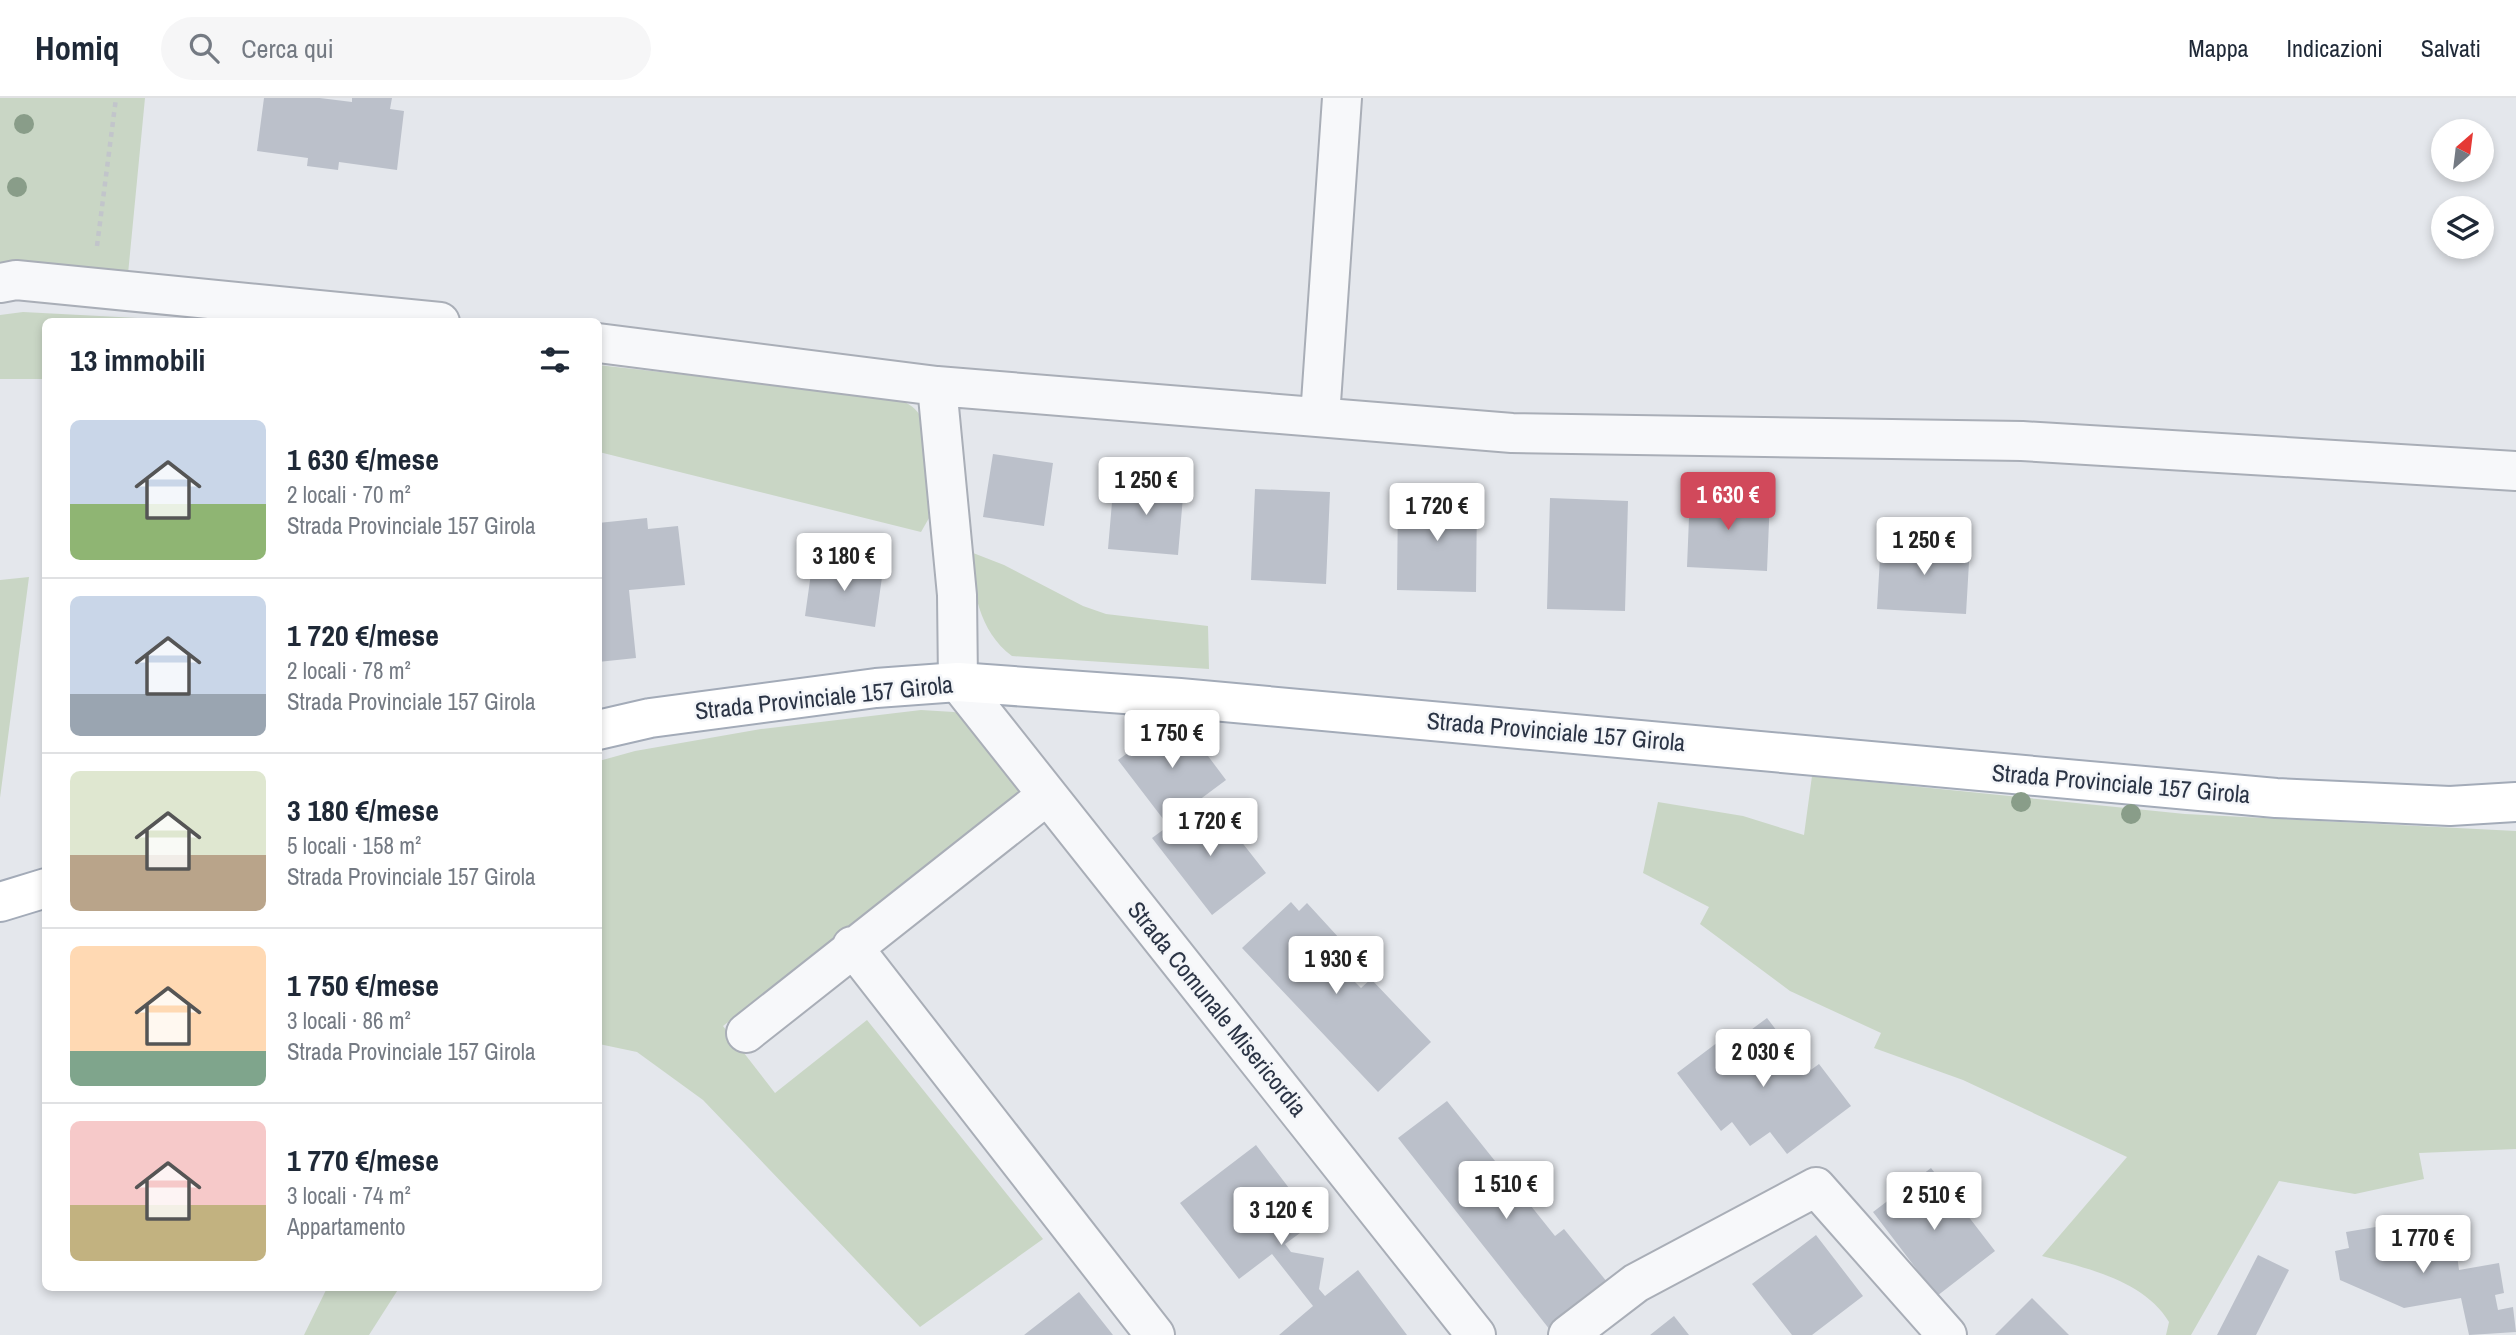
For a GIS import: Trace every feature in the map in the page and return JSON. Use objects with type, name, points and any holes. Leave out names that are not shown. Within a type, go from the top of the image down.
[{"type":"main road","name":"Strada Provinciale 157 Girola","points":[[602,729],[650,718],[876,688],[958,682],[1194,699],[2276,798],[2450,806],[2516,802]]},
{"type":"main road","points":[[0,902],[42,889]]},
{"type":"street","points":[[1320,417],[1342,98]]},
{"type":"street","points":[[0,283],[16,280],[399,318]]},
{"type":"street","points":[[602,343],[937,386],[1512,433],[2022,441],[2516,471]]},
{"type":"street","points":[[937,386],[957,595],[958,682]]},
{"type":"street","name":"Strada Comunale Misericordia","points":[[958,682],[1476,1335]]},
{"type":"street","points":[[746,1033],[852,946],[1046,796]]},
{"type":"street","points":[[852,946],[1156,1335]]},
{"type":"street","points":[[1568,1335],[1636,1283],[1816,1187],[1947,1335]]},
{"type":"path","points":[[92,288],[116,98]]},
{"type":"green space","points":[[0,98],[145,98],[128,274],[0,268]]},
{"type":"green space","points":[[23,312],[138,318],[42,318],[42,379],[0,379],[0,315]]},
{"type":"green space","points":[[602,365],[875,396],[904,402],[915,409],[923,421],[929,518],[921,532],[602,453]]},
{"type":"green space","points":[[968,551],[1004,565],[1083,606],[1106,614],[1208,626],[1209,669],[1012,656],[992,635],[985,622],[976,595]]},
{"type":"green space","points":[[29,577],[0,798],[0,580]]},
{"type":"green space","points":[[921,710],[954,712],[977,719],[1032,786],[723,1026],[775,1093],[867,1020],[1043,1239],[920,1327],[703,1100],[637,1052],[602,1045],[602,760],[635,751],[761,729]]},
{"type":"green space","points":[[1812,776],[2185,814],[2516,831],[2516,1149],[2419,1153],[2424,1179],[2355,1194],[2279,1181],[2191,1335],[2166,1335],[2169,1322],[2145,1296],[2094,1271],[2042,1256],[2127,1157],[1963,1080],[1874,1048],[1881,1033],[1790,991],[1700,924],[1709,907],[1643,873],[1658,802],[1743,816],[1804,835]]},
{"type":"green space","points":[[326,1291],[397,1291],[369,1335],[304,1335]]},
{"type":"building","points":[[264,98],[320,98],[352,102],[352,98],[392,98],[390,109],[404,111],[397,170],[339,162],[338,170],[307,166],[308,158],[257,151]]},
{"type":"building","points":[[993,454],[1053,463],[1044,526],[983,517]]},
{"type":"building","points":[[1114,479],[1184,485],[1178,555],[1108,549]]},
{"type":"building","points":[[1255,489],[1330,492],[1326,584],[1251,580]]},
{"type":"building","points":[[1690,493],[1770,497],[1767,571],[1687,567]]},
{"type":"building","points":[[1398,495],[1477,496],[1476,592],[1397,590]]},
{"type":"building","points":[[1550,498],[1628,501],[1625,611],[1547,609]]},
{"type":"building","points":[[647,518],[648,529],[678,526],[685,585],[629,590],[636,658],[602,662],[602,523]]},
{"type":"building","points":[[1881,540],[1970,545],[1966,614],[1877,609]]},
{"type":"building","points":[[813,559],[883,570],[875,627],[805,616]]},
{"type":"building","points":[[1178,716],[1226,780],[1167,824],[1118,760]]},
{"type":"building","points":[[1211,803],[1266,873],[1212,915],[1152,838],[1175,821],[1179,827]]},
{"type":"building","points":[[1291,902],[1299,911],[1307,903],[1340,939],[1327,952],[1361,988],[1371,979],[1431,1042],[1378,1092],[1242,948]]},
{"type":"building","points":[[1767,1018],[1808,1072],[1819,1064],[1851,1106],[1787,1154],[1770,1132],[1750,1146],[1732,1122],[1721,1131],[1677,1073],[1726,1036],[1732,1044]]},
{"type":"building","points":[[1447,1101],[1555,1236],[1564,1229],[1616,1293],[1554,1335],[1398,1138]]},
{"type":"building","points":[[1256,1145],[1315,1222],[1285,1244],[1291,1252],[1324,1258],[1319,1289],[1325,1296],[1358,1270],[1407,1335],[1279,1335],[1313,1306],[1272,1254],[1239,1279],[1180,1203]]},
{"type":"building","points":[[1931,1168],[1995,1251],[1937,1296],[1873,1212]]},
{"type":"building","points":[[2423,1219],[2427,1241],[2447,1238],[2450,1256],[2457,1255],[2459,1270],[2499,1263],[2504,1293],[2495,1295],[2498,1310],[2513,1307],[2516,1332],[2469,1335],[2461,1298],[2404,1308],[2340,1280],[2335,1251],[2349,1248],[2346,1232]]},
{"type":"building","points":[[1816,1235],[1863,1296],[1812,1335],[1792,1335],[1752,1284]]},
{"type":"building","points":[[2258,1255],[2289,1270],[2256,1335],[2217,1335]]},
{"type":"building","points":[[1079,1292],[1113,1335],[1024,1335]]},
{"type":"building","points":[[2032,1298],[2069,1335],[1995,1335]]},
{"type":"building","points":[[1674,1316],[1689,1335],[1650,1335]]}]
